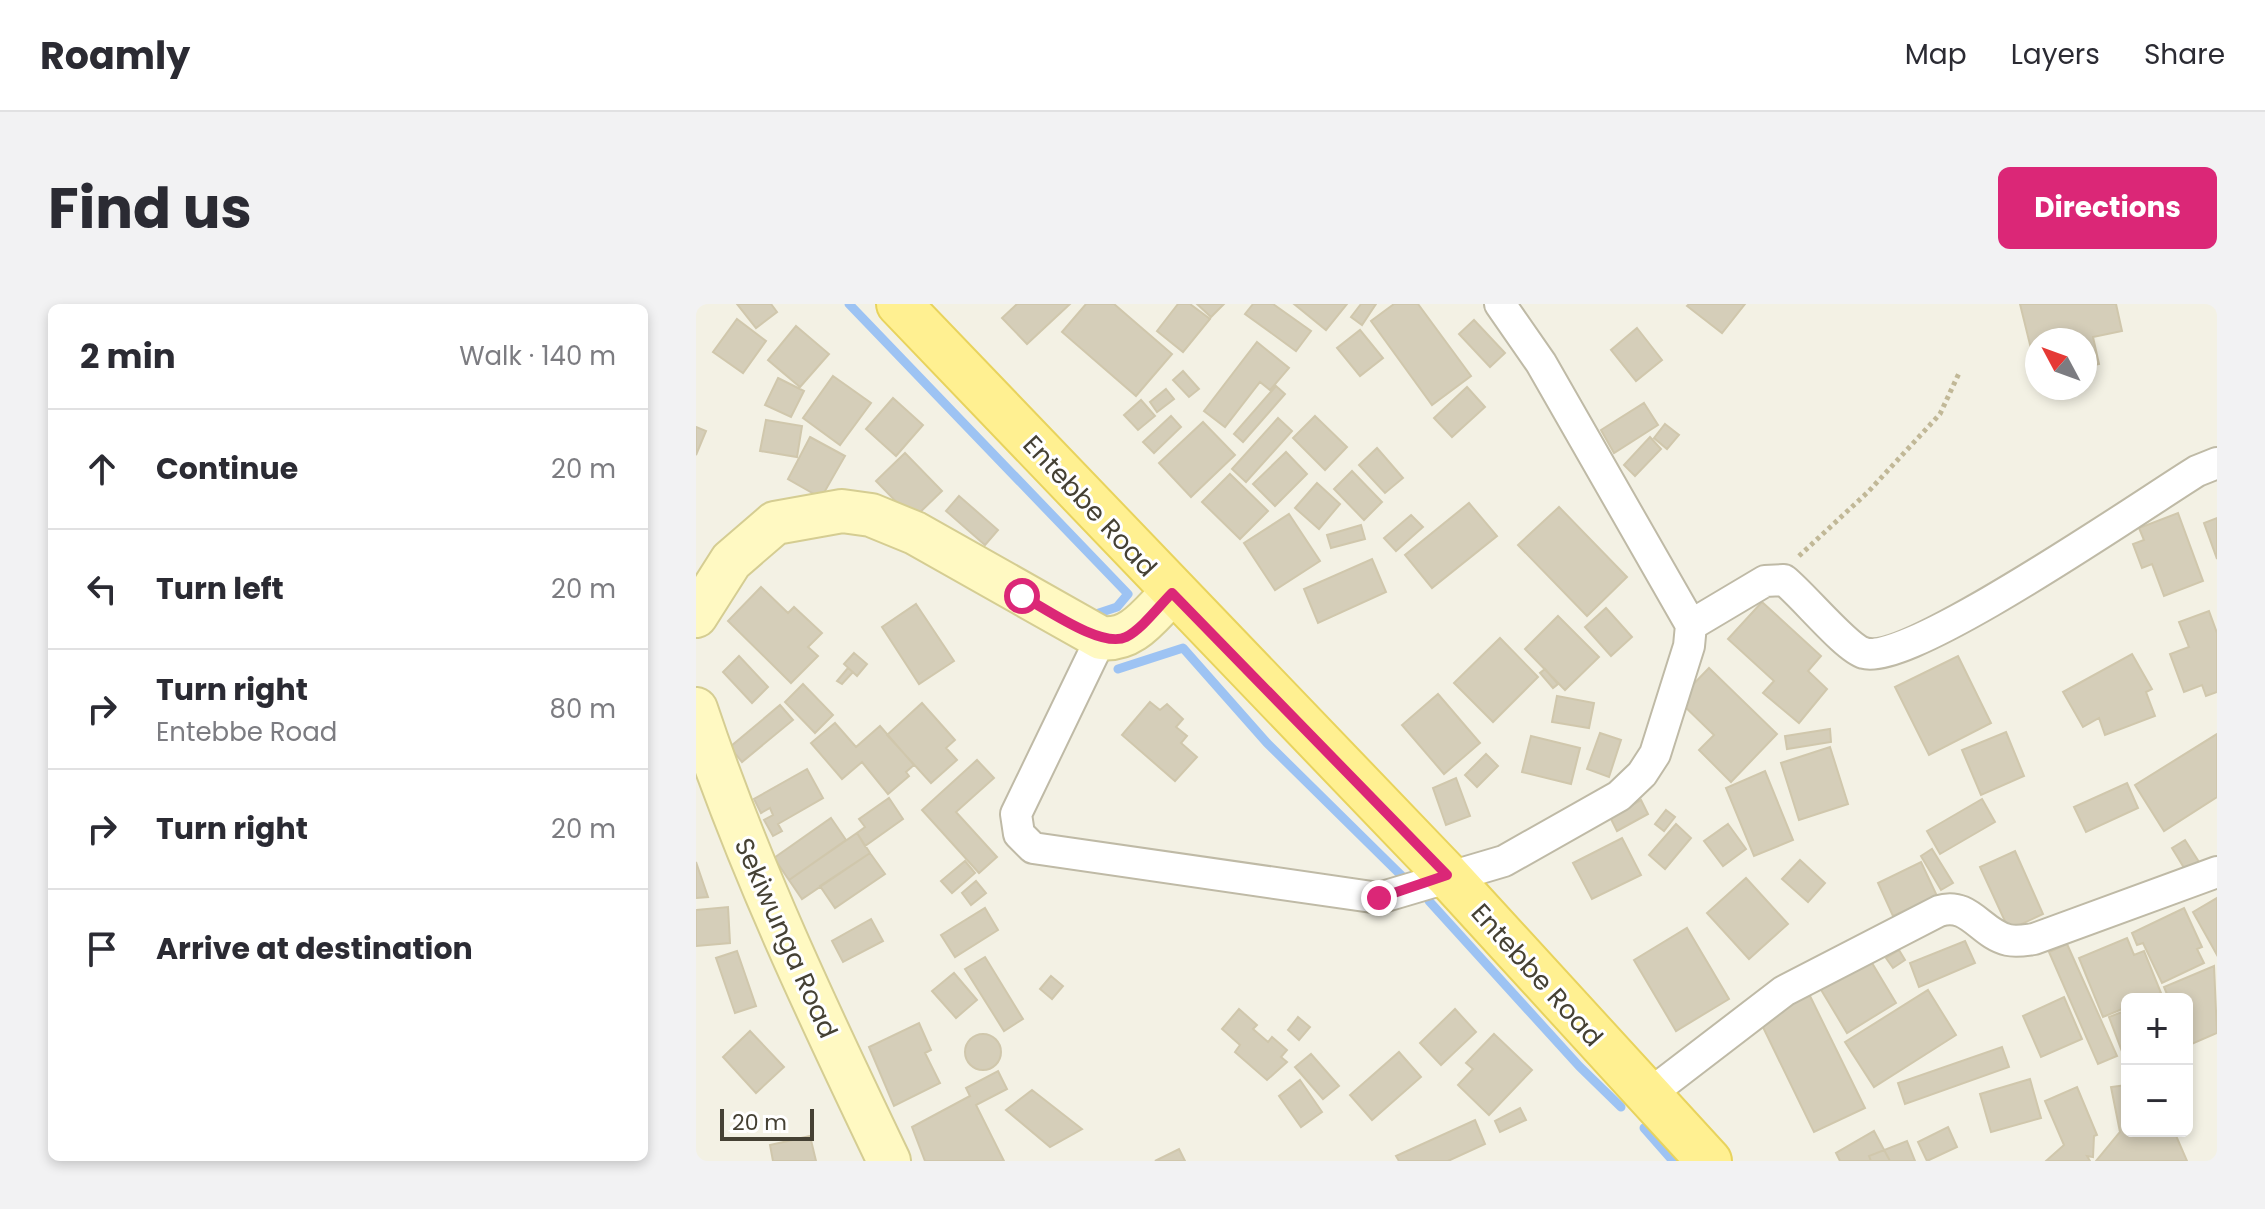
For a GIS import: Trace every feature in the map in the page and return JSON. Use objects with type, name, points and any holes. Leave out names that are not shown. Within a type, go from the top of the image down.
[{"type":"main road","name":"Entebbe Road","points":[[899,304],[1172,593],[1447,875],[1709,1161]]},
{"type":"main road","points":[[696,616],[731,561],[775,523],[842,511],[871,515],[915,533],[1101,638],[1116,640],[1129,636],[1172,593]]},
{"type":"main road","name":"Sekiwunga Road","points":[[696,709],[727,802],[782,931],[889,1161]]},
{"type":"street","points":[[1101,638],[1016,814],[1019,834],[1033,848],[1354,897],[1379,898],[1447,875],[1504,861],[1619,796],[1632,785],[1655,754],[1689,646],[1691,625],[1541,363],[1500,304]]},
{"type":"street","points":[[1691,625],[1774,578],[1784,580],[1804,597],[1855,649],[1875,655],[1893,651],[1943,630],[2197,471],[2217,463]]},
{"type":"street","points":[[1647,1096],[1784,991],[1939,911],[1952,907],[1962,910],[2005,939],[2034,939],[2217,872]]},
{"type":"path","points":[[1774,578],[1868,492],[1940,414],[1960,371]]},
{"type":"building","points":[[737,304],[771,304],[777,312],[756,328]]},
{"type":"building","points":[[1017,304],[1070,304],[1027,344],[1002,318]]},
{"type":"building","points":[[1086,304],[1114,304],[1172,354],[1136,396],[1062,332]]},
{"type":"building","points":[[1178,304],[1190,304],[1210,319],[1183,352],[1157,331]]},
{"type":"building","points":[[1197,304],[1224,304],[1211,317]]},
{"type":"building","points":[[1253,304],[1273,304],[1311,331],[1296,351],[1245,314]]},
{"type":"building","points":[[1294,304],[1347,304],[1326,330]]},
{"type":"building","points":[[1361,304],[1376,304],[1362,325],[1351,317]]},
{"type":"building","points":[[1394,304],[1418,304],[1471,376],[1432,405],[1371,321]]},
{"type":"building","points":[[1745,304],[1722,333],[1687,306]]},
{"type":"building","points":[[2020,304],[2116,304],[2122,331],[2097,336],[2097,328],[2026,328]]},
{"type":"building","points":[[737,319],[766,341],[743,373],[713,352]]},
{"type":"building","points":[[1474,320],[1505,353],[1490,367],[1459,334]]},
{"type":"building","points":[[796,326],[829,354],[800,387],[768,360]]},
{"type":"building","points":[[1637,328],[1662,360],[1636,381],[1611,350]]},
{"type":"building","points":[[1360,330],[1383,358],[1360,376],[1337,348]]},
{"type":"building","points":[[1257,342],[1289,368],[1270,390],[1260,382],[1225,427],[1204,411]]},
{"type":"building","points":[[1183,371],[1199,389],[1189,397],[1173,380]]},
{"type":"building","points":[[833,376],[871,403],[840,445],[803,418]]},
{"type":"building","points":[[778,378],[804,391],[791,417],[765,405]]},
{"type":"building","points":[[1276,386],[1285,394],[1243,442],[1234,434]]},
{"type":"building","points":[[1467,387],[1485,407],[1452,437],[1434,418]]},
{"type":"building","points":[[1166,389],[1174,399],[1157,412],[1150,402]]},
{"type":"building","points":[[893,398],[923,425],[896,456],[866,429]]},
{"type":"building","points":[[1141,400],[1155,416],[1138,430],[1124,415]]},
{"type":"building","points":[[1644,403],[1658,425],[1614,453],[1601,430]]},
{"type":"building","points":[[1171,416],[1181,427],[1154,453],[1143,442]]},
{"type":"building","points":[[1315,416],[1347,447],[1325,470],[1293,438]]},
{"type":"building","points":[[1278,418],[1292,431],[1246,482],[1232,469]]},
{"type":"building","points":[[766,420],[802,426],[797,457],[760,451]]},
{"type":"building","points":[[1203,422],[1235,455],[1191,497],[1159,463]]},
{"type":"building","points":[[1665,424],[1679,435],[1667,449],[1654,438]]},
{"type":"building","points":[[696,427],[706,431],[696,455]]},
{"type":"building","points":[[810,437],[845,456],[821,498],[788,479]]},
{"type":"building","points":[[1650,437],[1661,449],[1635,476],[1624,465]]},
{"type":"building","points":[[1377,448],[1403,478],[1385,493],[1359,465]]},
{"type":"building","points":[[1286,452],[1307,474],[1275,506],[1253,484]]},
{"type":"building","points":[[905,453],[942,491],[913,519],[876,481]]},
{"type":"building","points":[[1352,471],[1382,502],[1364,520],[1334,489]]},
{"type":"building","points":[[1230,474],[1268,511],[1240,539],[1202,502]]},
{"type":"building","points":[[1317,483],[1340,504],[1319,529],[1295,508]]},
{"type":"building","points":[[959,496],[998,530],[985,545],[946,511]]},
{"type":"building","points":[[1469,503],[1497,536],[1432,588],[1405,555]]},
{"type":"building","points":[[1559,507],[1627,577],[1587,616],[1518,545]]},
{"type":"building","points":[[2178,513],[2203,581],[2164,596],[2152,564],[2142,568],[2133,544],[2144,540],[2139,528]]},
{"type":"building","points":[[1289,514],[1320,561],[1275,590],[1244,543]]},
{"type":"building","points":[[1411,515],[1423,527],[1396,551],[1384,538]]},
{"type":"building","points":[[2217,518],[2217,559],[2204,523]]},
{"type":"building","points":[[1361,525],[1365,539],[1331,548],[1327,535]]},
{"type":"building","points":[[1372,559],[1386,592],[1318,623],[1304,589]]},
{"type":"building","points":[[761,587],[788,613],[794,607],[822,633],[808,647],[818,656],[791,683],[728,621]]},
{"type":"building","points":[[1762,602],[1821,656],[1808,671],[1827,689],[1799,723],[1763,693],[1774,681],[1728,639]]},
{"type":"building","points":[[916,604],[954,661],[919,684],[882,627]]},
{"type":"building","points":[[1606,608],[1632,637],[1611,656],[1585,627]]},
{"type":"building","points":[[2209,611],[2217,633],[2217,692],[2206,696],[2202,685],[2184,692],[2170,654],[2189,647],[2179,622]]},
{"type":"building","points":[[1558,616],[1599,657],[1565,690],[1525,649]]},
{"type":"building","points":[[1500,638],[1538,677],[1493,722],[1454,683]]},
{"type":"building","points":[[854,653],[867,664],[857,676],[844,664]]},
{"type":"building","points":[[2132,654],[2152,689],[2146,692],[2155,716],[2105,735],[2099,718],[2083,727],[2063,692]]},
{"type":"building","points":[[739,656],[768,687],[752,703],[723,672]]},
{"type":"building","points":[[1958,656],[1991,723],[1929,755],[1895,687]]},
{"type":"building","points":[[848,668],[853,672],[842,684],[837,681]]},
{"type":"building","points":[[1709,668],[1777,734],[1731,782],[1699,750],[1714,735],[1678,700]]},
{"type":"building","points":[[1545,669],[1558,684],[1553,688],[1540,673]]},
{"type":"building","points":[[803,684],[833,715],[815,733],[785,702]]},
{"type":"building","points":[[1438,694],[1480,743],[1444,774],[1402,725]]},
{"type":"building","points":[[1557,696],[1594,703],[1589,728],[1552,722]]},
{"type":"building","points":[[1150,702],[1160,710],[1167,704],[1183,719],[1176,727],[1187,736],[1181,743],[1197,757],[1175,781],[1122,735]]},
{"type":"building","points":[[922,703],[955,740],[946,748],[957,760],[931,783],[887,735]]},
{"type":"building","points":[[780,705],[793,720],[742,762],[730,747]]},
{"type":"building","points":[[835,723],[856,747],[880,726],[914,765],[906,772],[909,776],[888,794],[862,762],[842,779],[811,743]]},
{"type":"building","points":[[1830,729],[1831,742],[1787,749],[1785,736]]},
{"type":"building","points":[[2006,732],[2024,776],[1981,795],[1962,750]]},
{"type":"building","points":[[1600,733],[1621,740],[1609,777],[1587,769]]},
{"type":"building","points":[[2217,734],[2217,797],[2164,831],[2135,785]]},
{"type":"building","points":[[1531,736],[1580,748],[1571,784],[1522,772]]},
{"type":"building","points":[[1830,747],[1848,804],[1799,820],[1781,763]]},
{"type":"building","points":[[1486,754],[1498,766],[1477,787],[1465,775]]},
{"type":"building","points":[[977,760],[994,778],[956,812],[997,857],[979,873],[922,810]]},
{"type":"building","points":[[807,769],[823,798],[778,824],[782,831],[773,836],[764,820],[773,815],[770,808],[761,813],[754,799]]},
{"type":"building","points":[[1765,771],[1793,840],[1754,856],[1726,788]]},
{"type":"building","points":[[1456,778],[1470,816],[1446,825],[1433,788]]},
{"type":"building","points":[[2127,783],[2138,808],[2086,832],[2074,807]]},
{"type":"building","points":[[889,798],[903,819],[865,846],[857,833],[865,827],[859,819]]},
{"type":"building","points":[[1982,799],[1995,822],[1940,854],[1927,831]]},
{"type":"building","points":[[1641,800],[1648,814],[1617,831],[1610,817]]},
{"type":"building","points":[[1666,810],[1675,817],[1664,831],[1655,824]]},
{"type":"building","points":[[831,818],[846,840],[789,880],[774,858]]},
{"type":"building","points":[[1676,824],[1691,838],[1665,869],[1649,855]]},
{"type":"building","points":[[1728,824],[1746,849],[1723,866],[1704,841]]},
{"type":"building","points":[[857,833],[870,853],[802,899],[789,880]]},
{"type":"building","points":[[1622,838],[1641,875],[1592,899],[1573,863]]},
{"type":"building","points":[[2185,840],[2199,862],[2186,871],[2172,848]]},
{"type":"building","points":[[1932,849],[1953,883],[1941,890],[1921,856]]},
{"type":"building","points":[[2015,851],[2043,914],[2009,930],[1980,867]]},
{"type":"building","points":[[870,853],[885,874],[835,908],[820,886]]},
{"type":"building","points":[[1800,860],[1825,883],[1808,902],[1782,879]]},
{"type":"building","points":[[965,861],[975,873],[952,893],[941,881]]},
{"type":"building","points":[[696,862],[708,897],[696,898]]},
{"type":"building","points":[[1921,862],[1937,896],[1893,916],[1878,883]]},
{"type":"building","points":[[1746,878],[1788,924],[1749,959],[1707,913]]},
{"type":"building","points":[[976,881],[986,893],[971,905],[962,893]]},
{"type":"building","points":[[2217,898],[2217,955],[2193,912]]},
{"type":"building","points":[[728,907],[730,943],[696,946],[696,910]]},
{"type":"building","points":[[985,908],[998,930],[955,957],[941,935]]},
{"type":"building","points":[[2184,908],[2202,947],[2197,949],[2204,963],[2162,983],[2143,943],[2137,945],[2132,933]]},
{"type":"building","points":[[871,919],[883,941],[843,962],[832,941]]},
{"type":"building","points":[[1687,928],[1729,999],[1676,1031],[1634,960]]},
{"type":"building","points":[[2127,938],[2134,955],[2144,951],[2161,993],[2121,993],[2121,1010],[2103,1017],[2079,958]]},
{"type":"building","points":[[1965,941],[1975,963],[1919,987],[1910,963]]},
{"type":"building","points":[[2067,944],[2117,1056],[2098,1064],[2049,952]]},
{"type":"building","points":[[1899,950],[1905,960],[1893,968],[1886,958]]},
{"type":"building","points":[[737,951],[756,1006],[735,1013],[716,958]]},
{"type":"building","points":[[985,957],[1023,1019],[1004,1031],[965,969]]},
{"type":"building","points":[[1869,958],[1896,1003],[1847,1033],[1820,988]]},
{"type":"building","points":[[2214,966],[2217,1033],[2193,1043],[2193,993],[2166,993],[2164,987]]},
{"type":"building","points":[[954,973],[977,1000],[956,1018],[932,991]]},
{"type":"building","points":[[1051,976],[1063,986],[1052,999],[1040,989]]},
{"type":"building","points":[[1928,990],[1956,1035],[1874,1087],[1845,1042]]},
{"type":"building","points":[[1809,994],[1865,1108],[1814,1132],[1759,1019]]},
{"type":"building","points":[[2064,997],[2082,1039],[2041,1057],[2023,1016]]},
{"type":"building","points":[[1239,1009],[1257,1025],[1253,1029],[1268,1042],[1272,1037],[1287,1050],[1281,1057],[1287,1062],[1267,1080],[1235,1052],[1240,1045],[1222,1029]]},
{"type":"building","points":[[1455,1009],[1476,1032],[1441,1065],[1420,1043]]},
{"type":"building","points":[[2121,1012],[2121,1049],[2109,1017]]},
{"type":"building","points":[[1298,1017],[1310,1027],[1299,1040],[1288,1030]]},
{"type":"building","points":[[919,1023],[931,1050],[925,1053],[940,1083],[894,1106],[869,1047]]},
{"type":"building","points":[[750,1031],[784,1067],[756,1093],[723,1057]]},
{"type":"building","points":[[983,1034],[996,1039],[1001,1052],[996,1065],[983,1070],[970,1065],[965,1052],[970,1039]]},
{"type":"building","points":[[1494,1034],[1532,1070],[1489,1115],[1458,1085],[1473,1069],[1466,1063]]},
{"type":"building","points":[[2002,1047],[2009,1067],[1905,1104],[1898,1083]]},
{"type":"building","points":[[1399,1052],[1421,1077],[1372,1120],[1350,1095]]},
{"type":"building","points":[[1311,1054],[1339,1086],[1323,1099],[1295,1067]]},
{"type":"building","points":[[998,1071],[1007,1089],[976,1105],[1004,1161],[925,1161],[912,1127],[970,1096],[966,1088]]},
{"type":"building","points":[[2030,1079],[2041,1118],[1991,1132],[1980,1094]]},
{"type":"building","points":[[1300,1080],[1322,1112],[1301,1127],[1279,1096]]},
{"type":"building","points":[[2121,1086],[2121,1137],[2177,1137],[2187,1161],[2096,1161],[2120,1132],[2111,1087]]},
{"type":"building","points":[[2077,1087],[2097,1135],[2094,1136],[2093,1157],[2087,1156],[2090,1161],[2046,1161],[2064,1145],[2045,1101]]},
{"type":"building","points":[[1032,1090],[1082,1129],[1050,1147],[1006,1110]]},
{"type":"building","points":[[1520,1108],[1526,1120],[1500,1132],[1495,1121]]},
{"type":"building","points":[[1475,1120],[1485,1144],[1448,1161],[1399,1161],[1396,1156]]},
{"type":"building","points":[[1948,1127],[1957,1147],[1927,1161],[1918,1142]]},
{"type":"building","points":[[1874,1131],[1890,1161],[1840,1161],[1836,1153]]},
{"type":"building","points":[[810,1136],[816,1161],[773,1161],[770,1145]]},
{"type":"building","points":[[1907,1141],[1915,1161],[1871,1161],[1869,1156]]},
{"type":"building","points":[[1179,1149],[1185,1161],[1155,1161]]},
{"type":"waterway","points":[[849,304],[1128,594],[1117,607],[1090,616]]},
{"type":"waterway","points":[[1118,669],[1183,648],[1267,743],[1410,884]]},
{"type":"waterway","points":[[1429,901],[1579,1066],[1621,1107]]},
{"type":"waterway","points":[[1644,1128],[1673,1161]]},
{"type":"route","points":[[1022,596],[1101,638],[1116,640],[1129,636],[1172,593],[1447,875],[1379,898]]}]
